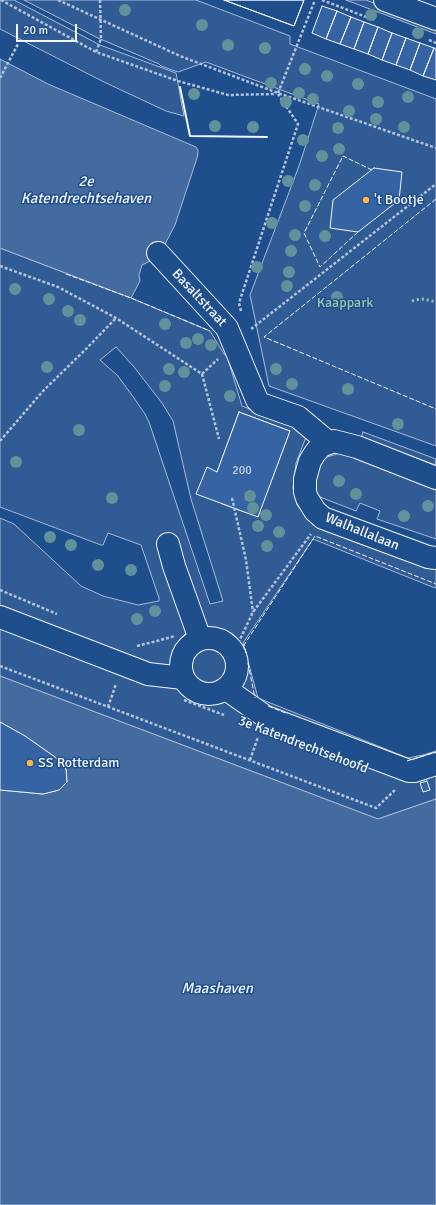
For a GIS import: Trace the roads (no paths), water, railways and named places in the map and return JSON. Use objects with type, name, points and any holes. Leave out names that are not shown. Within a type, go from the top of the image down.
[{"type":"street","points":[[385,0],[430,11]]},
{"type":"street","name":"Basaltstraat","points":[[158,253],[227,328],[257,400],[261,404],[298,416],[329,442]]},
{"type":"street","points":[[329,442],[340,442],[357,447],[436,478]]},
{"type":"street","name":"Walhallalaan","points":[[329,442],[321,446],[312,456],[307,468],[305,492],[315,510],[323,518],[428,557],[436,558]]},
{"type":"street","points":[[168,544],[174,566],[200,639]]},
{"type":"street","points":[[0,617],[148,674],[182,689],[190,688],[202,694],[214,694],[226,689],[233,682],[237,672],[237,662],[234,652],[220,639],[210,637],[200,639],[192,643],[185,650],[181,659],[180,669],[182,689]]},
{"type":"street","name":"3e Katendrechtsehoofd","points":[[226,689],[266,717],[408,771],[414,771],[436,764]]},
{"type":"water","name":"2e Katendrechtsehaven","points":[[0,59],[48,84],[196,147],[198,150],[197,158],[175,225],[163,248],[150,261],[142,265],[139,275],[140,281],[131,298],[0,248]]},
{"type":"water","name":"Maashaven","points":[[0,676],[378,819],[436,799],[436,1205],[0,1205],[0,790],[43,794],[59,790],[67,782],[66,769],[55,757],[25,736],[0,722]]},
{"type":"place","name":"'t Bootje","points":[[366,200]]},
{"type":"place","name":"SS Rotterdam","points":[[30,763]]},
{"type":"park label","name":"Kaappark","points":[[345,303]]}]
